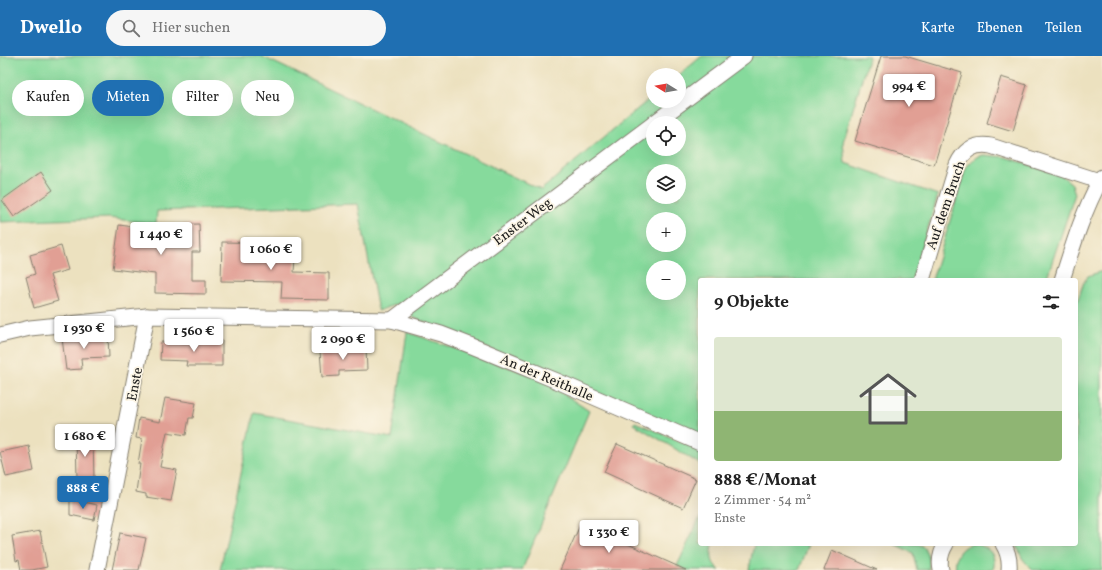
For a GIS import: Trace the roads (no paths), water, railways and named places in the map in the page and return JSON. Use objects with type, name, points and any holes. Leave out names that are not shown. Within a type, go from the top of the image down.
[{"type":"street","name":"Enster Weg","points":[[663,116],[744,56]]},
{"type":"street","name":"Enster Weg","points":[[392,320],[646,129]]},
{"type":"street","name":"Auf dem Bruch","points":[[923,278],[957,165],[965,152],[977,145],[991,146],[1101,179],[1080,225],[1063,278]]},
{"type":"street","points":[[0,335],[30,328],[147,316],[392,320]]},
{"type":"street","name":"Enste","points":[[97,570],[147,316]]},
{"type":"street","name":"An der Reithalle","points":[[392,320],[441,334],[472,346],[698,442]]},
{"type":"street","points":[[940,546],[941,570]]},
{"type":"street","points":[[1004,546],[1008,552],[1010,564],[1008,570]]}]
